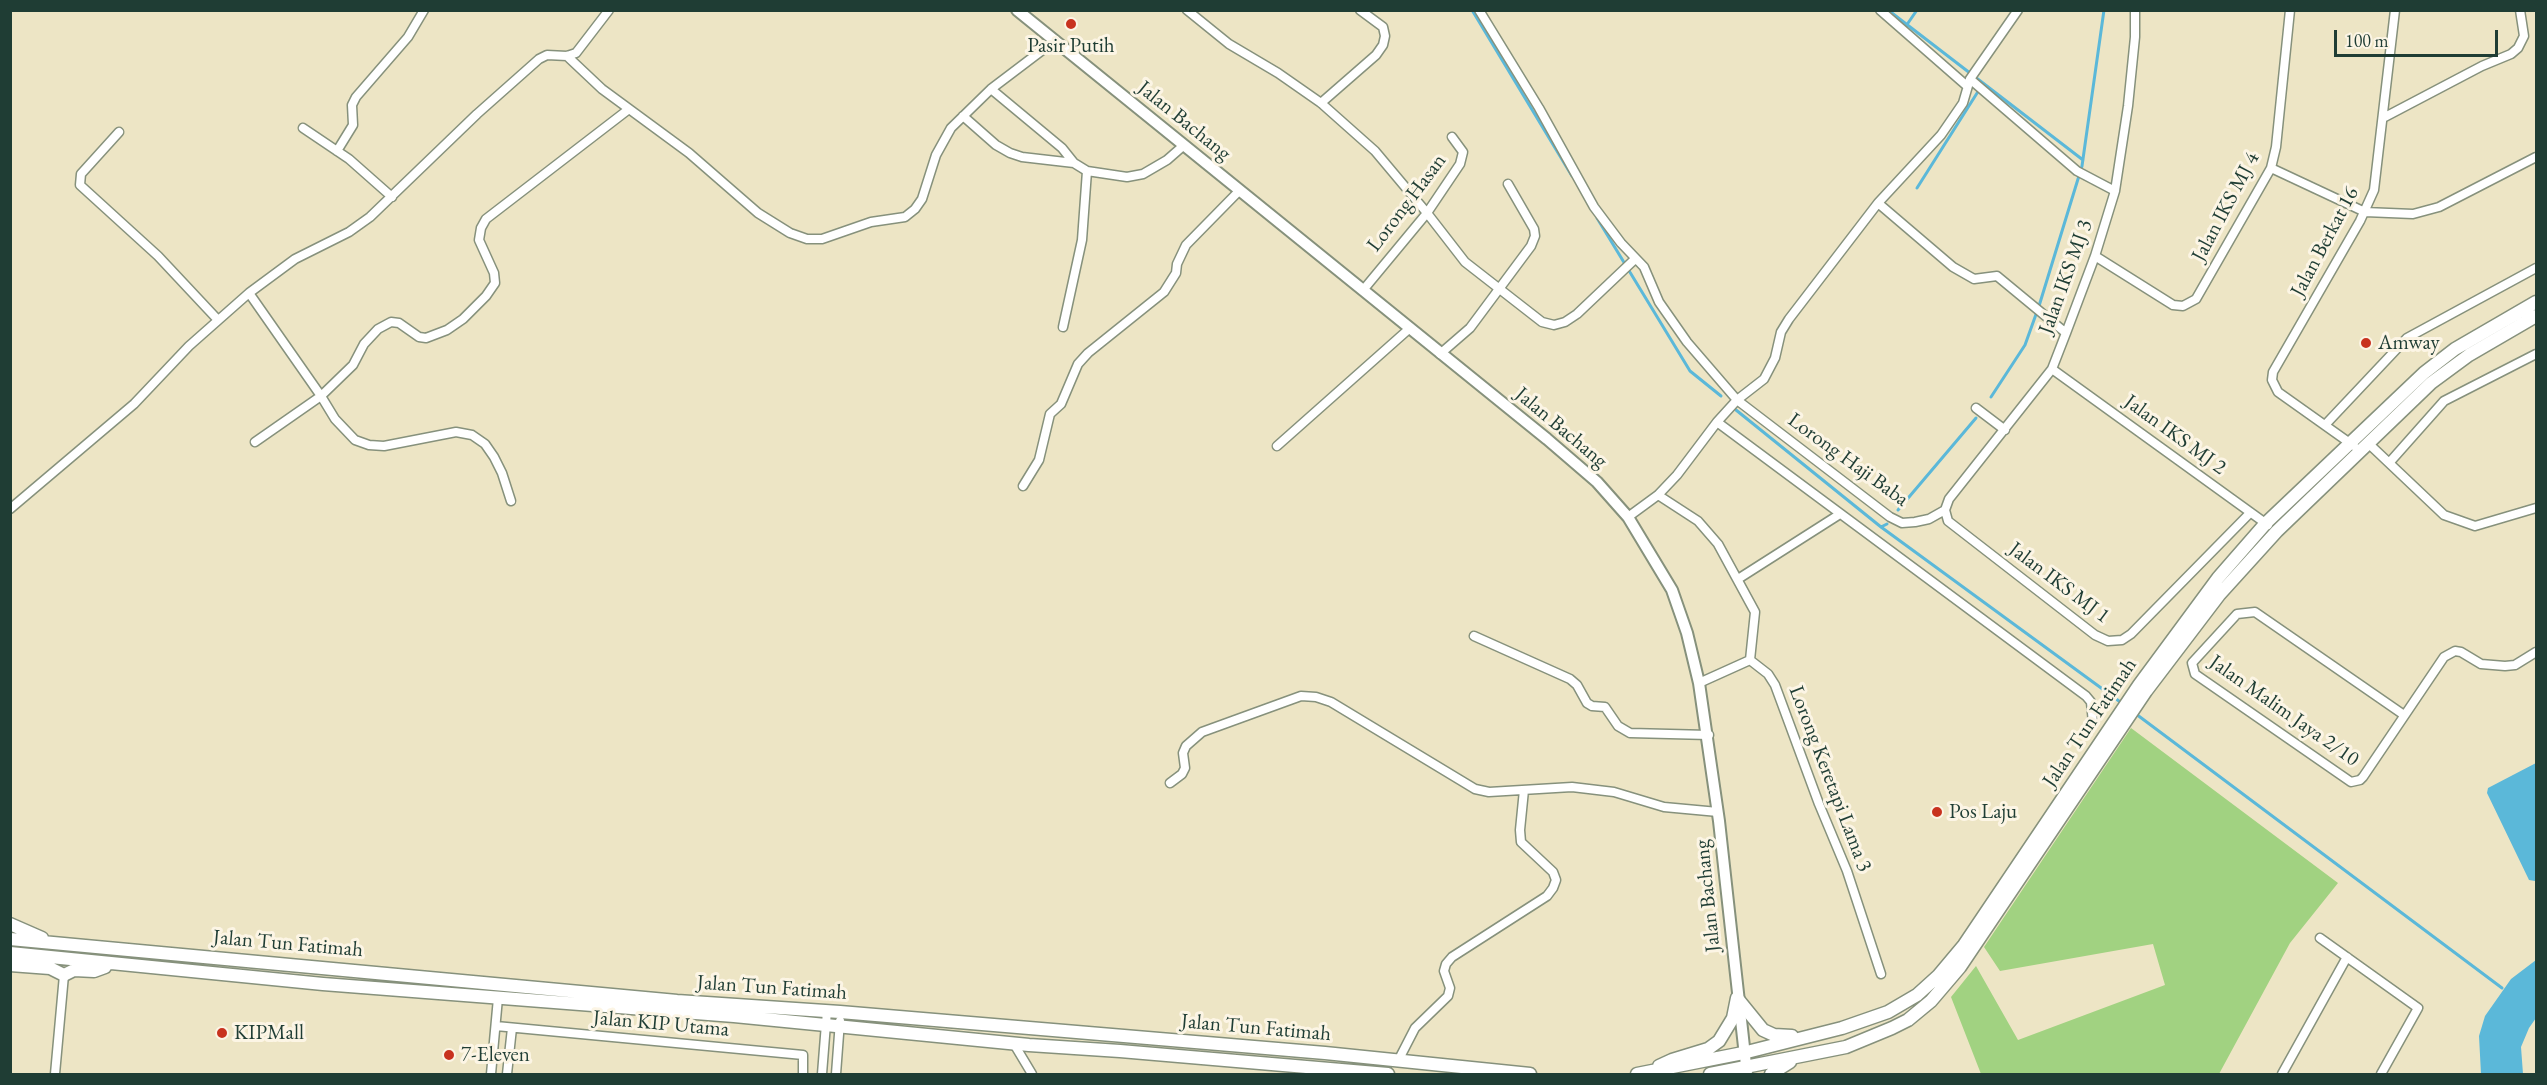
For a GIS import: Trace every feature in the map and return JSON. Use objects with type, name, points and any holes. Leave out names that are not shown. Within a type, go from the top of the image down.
[{"type":"main road","name":"Jalan Tun Fatimah","points":[[2360,446],[2424,373],[2455,349],[2536,302]]},
{"type":"main road","name":"Jalan Tun Fatimah","points":[[1641,1074],[1743,1053],[1842,1028],[1888,1012],[1917,995],[1938,976],[1964,945],[2143,688],[2199,601],[2271,527],[2445,372],[2469,355],[2536,316]]},
{"type":"main road","name":"Jalan Tun Fatimah","points":[[1710,1074],[1746,1071],[1846,1047],[1892,1029],[1921,1010],[1942,990],[1960,967],[2120,721]]},
{"type":"main road","points":[[10,924],[60,944]]},
{"type":"main road","name":"Jalan Tun Fatimah","points":[[10,939],[1530,1074]]},
{"type":"main road","name":"Jalan Tun Fatimah","points":[[10,953],[107,964],[839,1026],[1014,1044],[1388,1074]]},
{"type":"main road","points":[[10,965],[50,968],[64,975],[74,970],[103,969],[107,964]]},
{"type":"main road","points":[[1737,999],[1764,1030],[1785,1037],[1806,1036]]},
{"type":"main road","points":[[1641,1074],[1672,1060],[1707,1049],[1719,1041],[1733,1018],[1737,999]]},
{"type":"main road","points":[[1771,1074],[1790,1062],[1817,1054]]},
{"type":"street","points":[[336,151],[353,124],[352,105],[356,97],[408,37],[424,10]]},
{"type":"street","points":[[10,509],[134,404],[189,346],[249,293],[295,259],[354,229],[392,197],[468,122],[539,59],[547,55],[567,56],[576,53],[584,46],[609,10]]},
{"type":"street","name":"Jalan Bachang","points":[[1017,10],[1053,42],[1364,289],[1580,468],[1628,517],[1672,590],[1687,633],[1700,683],[1718,812],[1746,1071]]},
{"type":"street","points":[[1187,10],[1228,44],[1278,73],[1321,103],[1375,151],[1465,262],[1498,290],[1542,322],[1554,325],[1565,322],[1577,314],[1633,261]]},
{"type":"street","points":[[1321,103],[1376,55],[1383,45],[1385,36],[1383,27],[1360,10]]},
{"type":"street","name":"Lorong Haji Baba","points":[[1479,10],[1539,108],[1594,207],[1633,261],[1644,267],[1659,302],[1687,342],[1737,400],[1890,517],[1902,523],[1915,522],[1929,519],[1945,510]]},
{"type":"street","points":[[1880,10],[2077,171],[2115,191]]},
{"type":"street","points":[[1628,517],[1658,495],[1686,465],[1717,422],[1737,400],[1752,390],[1771,370],[1781,332],[1878,203],[1941,135],[1963,104],[1968,83],[2018,10]]},
{"type":"street","name":"Jalan IKS MJ 3","points":[[1945,510],[1949,499],[2052,369],[2066,333],[2095,256],[2115,191],[2128,106],[2135,37],[2135,10]]},
{"type":"street","name":"Jalan IKS MJ 4","points":[[2095,256],[2173,305],[2190,304],[2208,280],[2271,168],[2276,147],[2290,10]]},
{"type":"street","name":"Jalan Berkat 16","points":[[2396,10],[2376,179],[2365,212],[2273,372],[2272,380],[2278,392],[2325,425],[2389,463],[2444,515],[2475,526],[2536,508]]},
{"type":"street","points":[[2383,118],[2482,66],[2511,54],[2518,48],[2524,36],[2520,10]]},
{"type":"street","points":[[567,56],[602,89],[689,153],[758,213],[790,233],[822,239],[872,222],[905,217],[915,209],[922,199],[942,141],[963,116],[991,89],[1053,42]]},
{"type":"street","points":[[991,89],[1062,148],[1074,163],[1088,171],[1127,177],[1143,174],[1167,160],[1183,146]]},
{"type":"street","points":[[255,442],[321,396],[353,365],[364,344],[378,329],[391,322],[399,323],[419,338],[426,338],[447,330],[462,319],[486,296],[495,283],[494,273],[479,240],[481,228],[486,219],[629,109]]},
{"type":"street","points":[[963,116],[996,145],[1010,153],[1022,157],[1074,163]]},
{"type":"street","points":[[303,128],[363,170],[392,197]]},
{"type":"street","points":[[119,132],[81,174],[80,185],[158,256],[218,320]]},
{"type":"street","name":"Lorong Hasan","points":[[1364,289],[1427,213],[1463,158],[1461,146],[1452,137]]},
{"type":"street","points":[[2271,168],[2365,212],[2413,214],[2430,211],[2536,156]]},
{"type":"street","points":[[1064,327],[1082,240],[1088,171]]},
{"type":"street","points":[[1440,354],[1470,328],[1531,246],[1535,236],[1534,229],[1508,184]]},
{"type":"street","points":[[1023,486],[1039,460],[1050,414],[1060,404],[1078,364],[1088,353],[1164,292],[1176,273],[1177,264],[1186,245],[1239,190]]},
{"type":"street","points":[[1878,203],[1953,267],[1974,279],[1996,276],[2066,333]]},
{"type":"street","points":[[2325,425],[2407,338],[2536,268]]},
{"type":"street","points":[[249,293],[343,429],[355,440],[369,446],[410,443],[456,432],[472,435],[485,444],[494,457],[511,501]]},
{"type":"street","points":[[1277,446],[1410,328]]},
{"type":"street","points":[[2389,463],[2444,401],[2536,354]]},
{"type":"street","name":"Jalan IKS MJ 2","points":[[2052,369],[2271,527]]},
{"type":"street","points":[[1976,408],[2005,430]]},
{"type":"street","points":[[1717,422],[2086,696],[2091,702],[2093,723]]},
{"type":"street","points":[[1658,495],[1698,521],[1711,533],[1755,612],[1750,660],[1700,683]]},
{"type":"street","name":"Jalan IKS MJ 1","points":[[1945,510],[1948,521],[2095,635],[2108,641],[2122,640],[2132,634],[2250,513]]},
{"type":"street","points":[[1738,579],[1840,513]]},
{"type":"street","name":"Jalan Malim Jaya 2/10","points":[[2249,611],[2260,615],[2404,715],[2363,777],[2356,782],[2346,779],[2195,674],[2192,668],[2194,658],[2237,614],[2249,611]]},
{"type":"street","points":[[1474,636],[1570,679],[1577,685],[1587,703],[1592,706],[1605,707],[1618,726],[1630,733],[1708,735]]},
{"type":"street","points":[[2404,715],[2444,657],[2451,653],[2462,652],[2481,664],[2492,667],[2515,665],[2536,652]]},
{"type":"street","name":"Lorong Keretapi Lama 3","points":[[1750,660],[1768,674],[1775,685],[1819,804],[1847,871],[1881,974]]},
{"type":"street","points":[[1170,783],[1182,774],[1185,768],[1183,753],[1186,746],[1202,732],[1301,696],[1316,696],[1331,702],[1475,789],[1489,792],[1572,788],[1614,792],[1664,807],[1718,812]]},
{"type":"street","points":[[1398,1061],[1415,1028],[1448,996],[1450,988],[1444,971],[1452,957],[1547,896],[1553,888],[1556,880],[1553,872],[1521,842],[1524,790]]},
{"type":"street","points":[[2320,938],[2418,1008],[2381,1074]]},
{"type":"street","points":[[2282,1074],[2347,957]]},
{"type":"street","points":[[55,1074],[64,975]]},
{"type":"street","points":[[491,1074],[498,998]]},
{"type":"street","points":[[822,1074],[826,1025],[834,1011]]},
{"type":"street","points":[[834,1011],[839,1026],[836,1074]]},
{"type":"street","name":"Jalan KIP Utama","points":[[496,1026],[803,1055],[802,1074]]},
{"type":"street","points":[[507,1074],[512,1028]]},
{"type":"street","points":[[1014,1044],[1032,1074]]},
{"type":"green space","points":[[2131,728],[2338,883],[2290,943],[2219,1074],[1981,1074],[1951,997],[1976,966],[2018,1040],[2165,985],[2153,944],[2000,971],[1984,947]]},
{"type":"water","points":[[2536,763],[2535,881],[2529,880],[2487,793],[2488,788]]},
{"type":"water","points":[[2536,960],[2536,1018],[2521,1047],[2523,1074],[2481,1074],[2479,1036],[2485,1016],[2511,979]]},
{"type":"waterway","points":[[1472,10],[1572,176]]},
{"type":"waterway","points":[[1888,10],[2083,160]]},
{"type":"waterway","points":[[1906,26],[1917,10]]},
{"type":"waterway","points":[[1991,397],[2025,345],[2082,166],[2104,10]]},
{"type":"waterway","points":[[1917,188],[1979,90]]},
{"type":"waterway","points":[[1597,218],[1690,371],[1721,396]]},
{"type":"waterway","points":[[1736,410],[1881,527],[2123,704]]},
{"type":"waterway","points":[[1898,510],[1976,418]]},
{"type":"waterway","points":[[1881,527],[1887,524]]},
{"type":"waterway","points":[[2136,714],[2502,988]]},
{"type":"place","name":"Pasir Putih","points":[[1071,24]]},
{"type":"place","name":"Amway","points":[[2366,343]]},
{"type":"place","name":"Pos Laju","points":[[1937,812]]},
{"type":"place","name":"KIPMall","points":[[222,1033]]},
{"type":"place","name":"7-Eleven","points":[[449,1055]]}]
